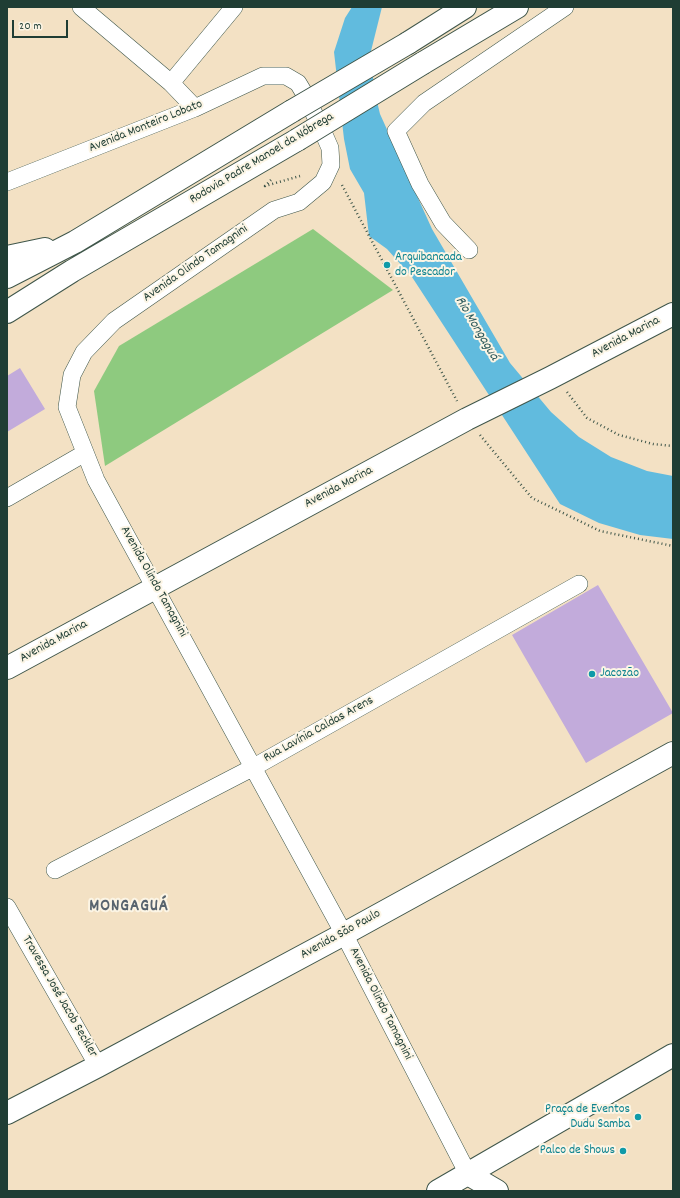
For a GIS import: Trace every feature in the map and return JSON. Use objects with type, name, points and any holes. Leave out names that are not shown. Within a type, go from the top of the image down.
[{"type":"main road","name":"Rodovia Padre Manoel da Nóbrega","points":[[7,277],[75,242],[408,43],[465,7]]},
{"type":"main road","name":"Rodovia Padre Manoel da Nóbrega","points":[[7,312],[72,271],[297,140],[517,7]]},
{"type":"main road","points":[[7,257],[75,242]]},
{"type":"main road","name":"Avenida Marina","points":[[7,668],[156,587],[474,421],[553,377],[673,314]]},
{"type":"main road","name":"Avenida São Paulo","points":[[7,1113],[344,934],[673,753]]},
{"type":"main road","points":[[438,1191],[673,1055]]},
{"type":"main road","points":[[468,1174],[497,1191]]},
{"type":"street","points":[[81,7],[171,83],[195,108]]},
{"type":"street","points":[[171,83],[234,7]]},
{"type":"street","points":[[469,250],[443,223],[420,184],[396,131],[424,102],[565,7]]},
{"type":"street","name":"Avenida Monteiro Lobato","points":[[7,182],[195,108],[263,76],[286,76],[298,83],[304,92],[330,148],[331,165]]},
{"type":"street","name":"Avenida Olindo Tamagnini","points":[[331,165],[323,182],[299,202],[274,210],[114,321],[84,352],[72,375],[67,407],[96,480],[156,587],[344,934],[468,1174]]},
{"type":"street","points":[[7,498],[85,453]]},
{"type":"street","name":"Rua Lavínia Caldas Arens","points":[[55,870],[254,767],[579,584]]},
{"type":"street","name":"Travessa José Jacob Seckler","points":[[7,907],[98,1066]]},
{"type":"path","points":[[331,165],[474,421],[532,498],[600,531],[673,546]]},
{"type":"path","points":[[553,377],[588,418],[620,435],[653,444],[673,446]]},
{"type":"green space","points":[[313,229],[393,290],[105,466],[94,391],[119,346]]},
{"type":"water","name":"Rio Mongaguá","points":[[352,7],[382,7],[371,51],[374,89],[380,114],[432,229],[510,363],[551,412],[579,437],[611,457],[647,471],[673,476],[673,539],[640,535],[599,523],[560,504],[412,277],[387,249],[369,236],[364,193],[350,169],[344,139],[334,52],[345,18]]},
{"type":"building","points":[[20,368],[45,409],[7,432],[7,376]]},
{"type":"building","name":"Jacozão","points":[[598,585],[673,713],[586,763],[512,635]]},
{"type":"place","name":"Arquibancada do Pescador","points":[[387,265]]},
{"type":"place","name":"Jacozão","points":[[592,674]]},
{"type":"place","name":"Praça de Eventos Dudu Samba","points":[[638,1117]]},
{"type":"place","name":"Palco de Shows","points":[[623,1151]]},
{"type":"district","name":"MONGAGUÁ","points":[[129,908]]}]
